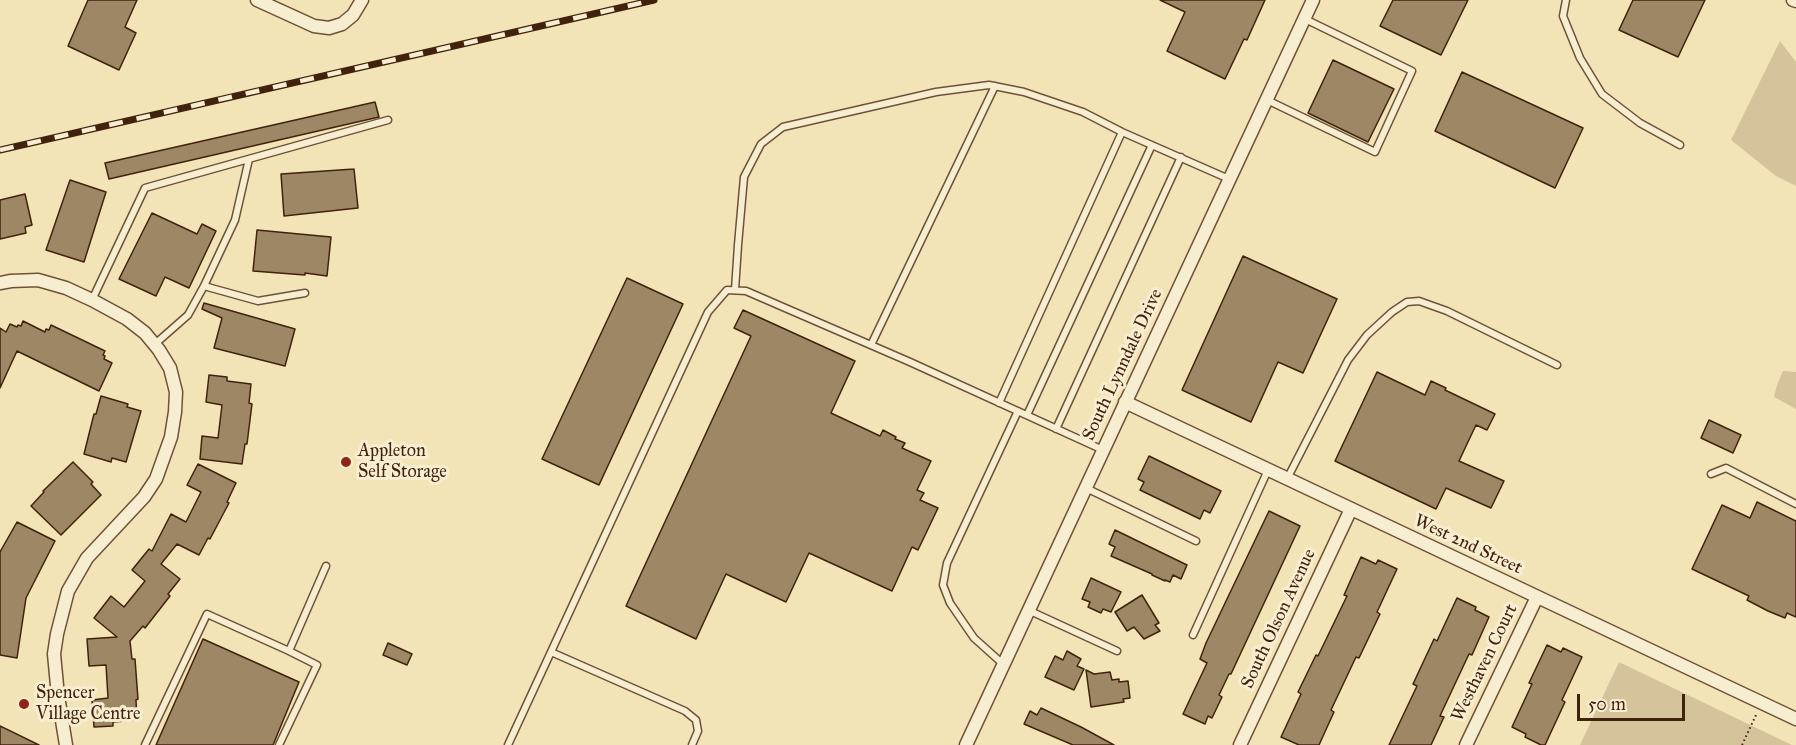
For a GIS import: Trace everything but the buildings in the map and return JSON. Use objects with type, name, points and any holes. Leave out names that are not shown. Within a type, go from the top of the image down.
[{"type":"street","points":[[257,0],[314,26],[329,28],[342,24],[353,15],[362,0]]},
{"type":"street","name":"South Lynndale Drive","points":[[970,744],[1003,664],[1313,0]]},
{"type":"street","points":[[0,283],[38,280],[66,288],[127,319],[145,333],[154,344],[170,368],[176,392],[171,437],[156,479],[144,497],[87,558],[68,591],[54,654],[66,745]]},
{"type":"street","name":"West 2nd Street","points":[[1125,402],[1796,719]]},
{"type":"street","name":"South Olson Avenue","points":[[1240,745],[1352,509]]},
{"type":"street","name":"Westhaven Court","points":[[1466,745],[1537,597]]},
{"type":"lane","points":[[1566,0],[1563,16],[1580,58],[1602,94],[1641,123],[1680,145]]},
{"type":"lane","points":[[1266,100],[1375,152],[1412,71],[1304,19]]},
{"type":"lane","points":[[735,290],[744,177],[761,144],[783,127],[936,92],[990,85],[1024,92],[1083,112],[1122,132],[1229,179]]},
{"type":"lane","points":[[871,345],[995,86]]},
{"type":"lane","points":[[92,300],[145,188],[388,120]]},
{"type":"lane","points":[[999,403],[1122,132]]},
{"type":"lane","points":[[1027,415],[1152,145]]},
{"type":"lane","points":[[1056,429],[1181,157]]},
{"type":"lane","points":[[154,344],[188,315],[204,286],[235,220],[249,159]]},
{"type":"lane","points":[[204,286],[258,301],[305,293]]},
{"type":"lane","points":[[508,745],[708,312],[727,290],[746,291],[1103,450]]},
{"type":"lane","points":[[1287,478],[1348,360],[1367,336],[1392,312],[1407,302],[1419,301],[1447,311],[1557,365]]},
{"type":"lane","points":[[1003,664],[974,639],[950,603],[943,585],[948,563],[1018,411]]},
{"type":"lane","points":[[1711,474],[1726,468],[1796,504]]},
{"type":"lane","points":[[1192,635],[1268,470]]},
{"type":"lane","points":[[1086,487],[1196,541]]},
{"type":"lane","points":[[289,651],[326,566]]},
{"type":"lane","points":[[1028,610],[1117,651]]},
{"type":"lane","points":[[145,745],[207,614],[317,665],[279,745]]},
{"type":"lane","points":[[551,652],[685,711],[696,720],[698,731],[692,745]]},
{"type":"path","points":[[1742,745],[1761,703]]},
{"type":"shaded area","points":[[1780,41],[1796,62],[1796,186],[1776,176],[1731,140]]},
{"type":"shaded area","points":[[1783,371],[1796,372],[1796,409],[1774,397]]},
{"type":"shaded area","points":[[1619,662],[1792,745],[1580,745]]},
{"type":"railway","points":[[0,150],[654,0]]},
{"type":"place","name":"Appleton Self Storage","points":[[346,462]]},
{"type":"place","name":"Spencer Village Centre","points":[[24,704]]}]
